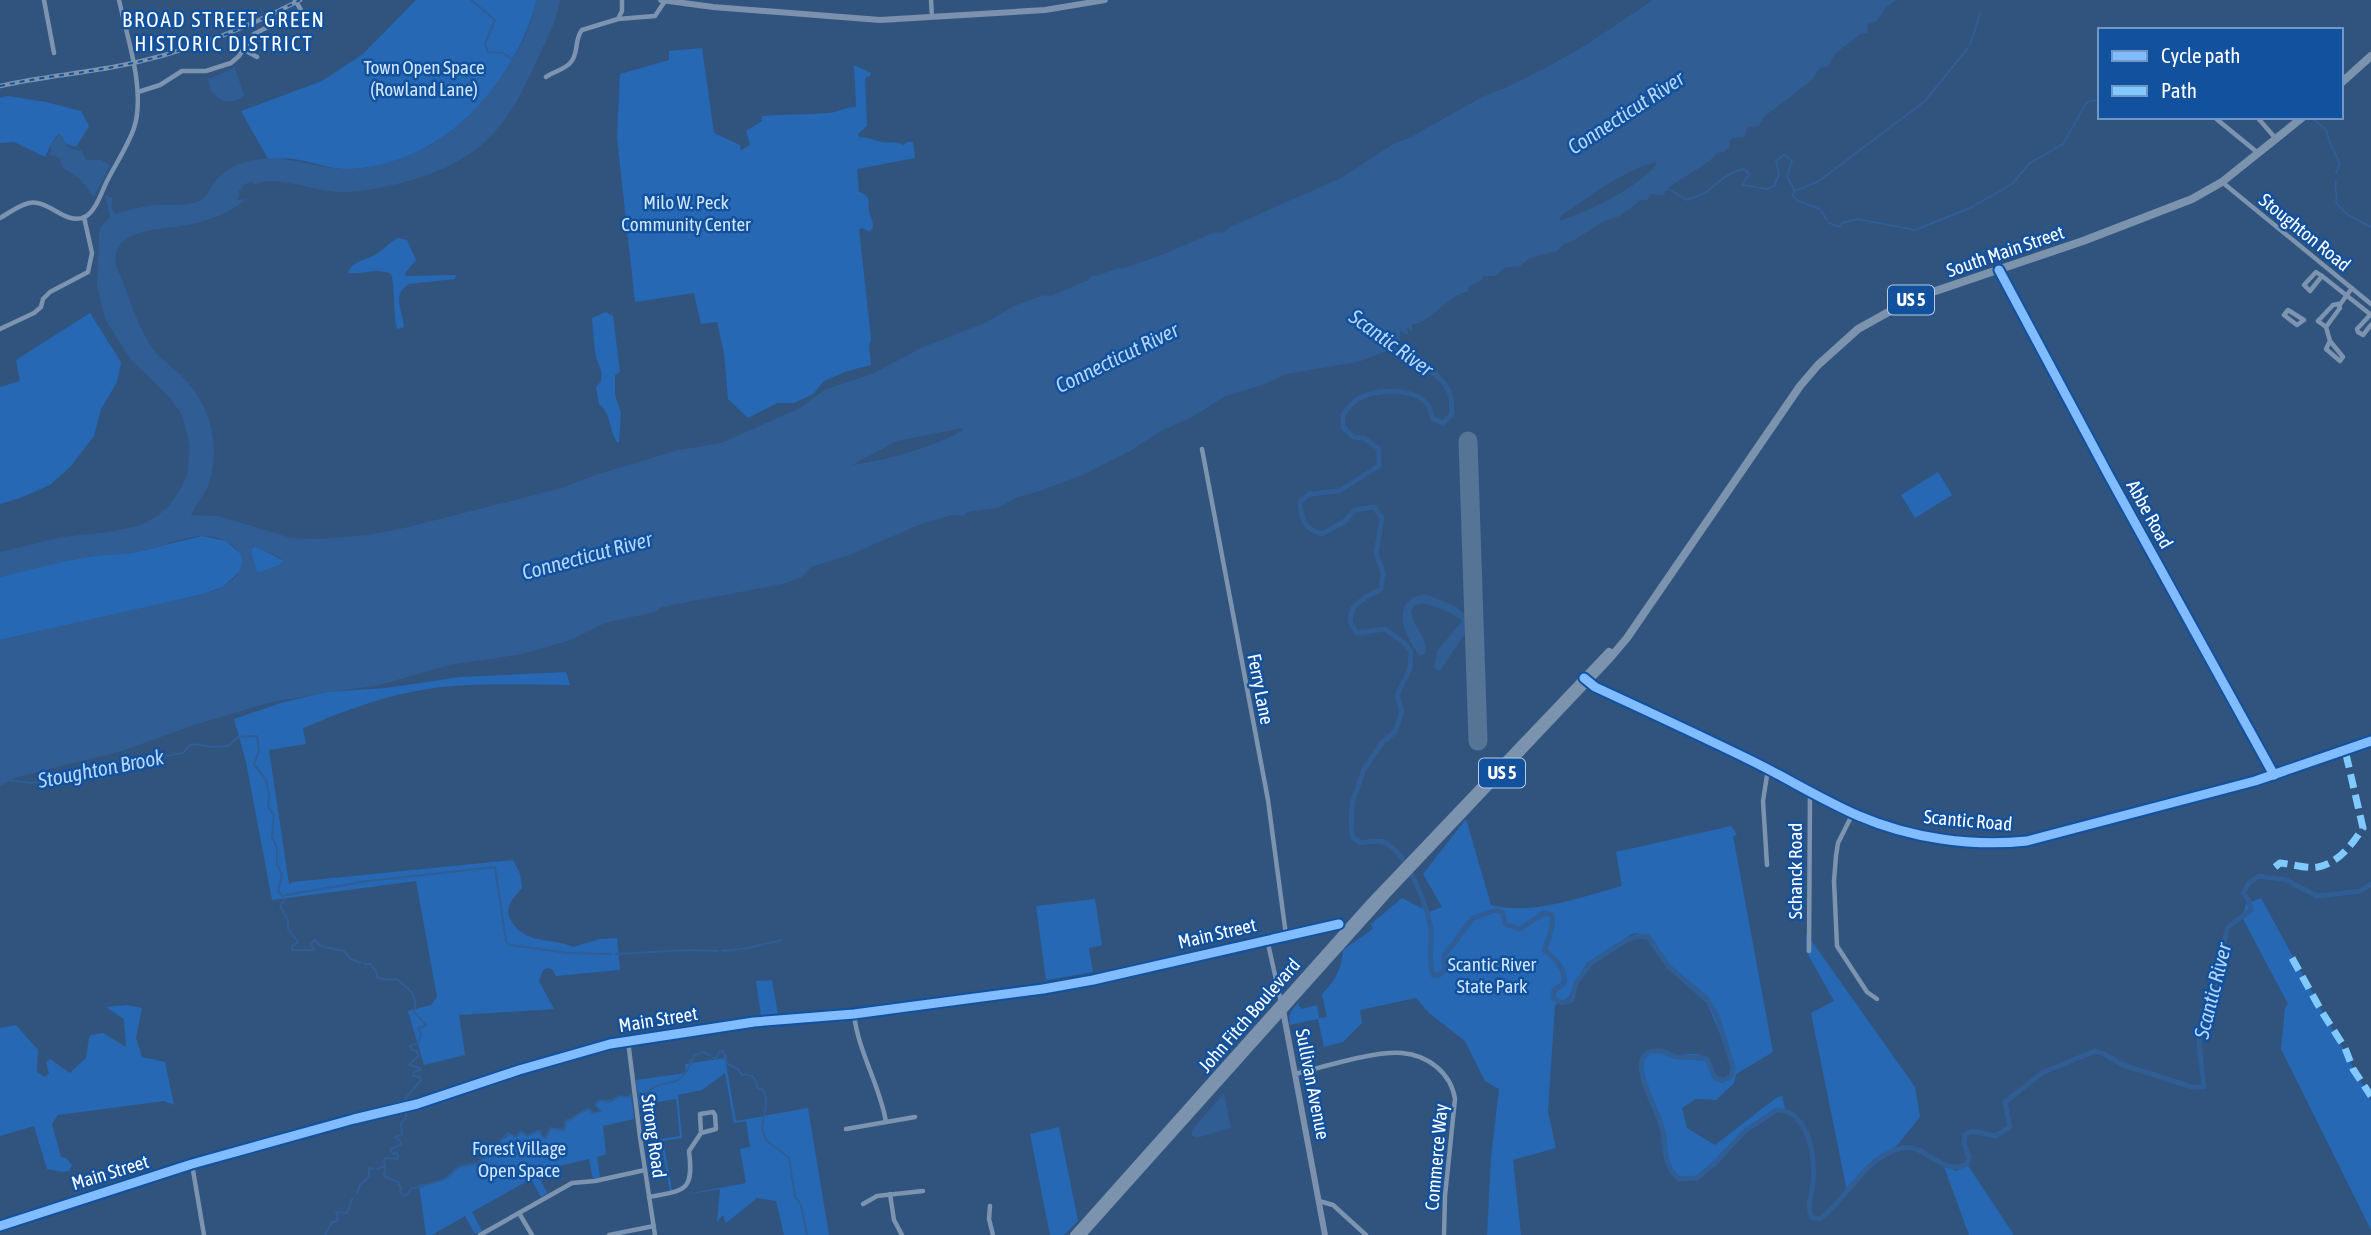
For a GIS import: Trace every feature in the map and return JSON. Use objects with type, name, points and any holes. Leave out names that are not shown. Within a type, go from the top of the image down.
[{"type":"highway","points":[[2343,81],[2371,56]]},
{"type":"highway","name":"South Main Street","points":[[1609,656],[1633,628],[1782,410],[1818,365],[1858,329],[1912,299],[2168,209],[2200,195],[2222,182],[2301,119]]},
{"type":"highway","name":"John Fitch Boulevard","points":[[1082,1235],[1402,873],[1609,656]]},
{"type":"highway","name":"John Fitch Boulevard","points":[[1074,1235],[1139,1169]]},
{"type":"main road","points":[[664,0],[846,18],[932,18],[1034,11],[1105,0]]},
{"type":"main road","name":"Sullivan Avenue","points":[[1282,1006],[1325,1235]]},
{"type":"street","points":[[44,0],[54,53]]},
{"type":"street","points":[[0,218],[31,203],[43,204],[69,218],[84,217],[94,207],[131,137],[137,116],[138,92],[119,0]]},
{"type":"street","points":[[138,92],[160,85],[182,71],[206,71],[228,64],[236,59],[254,34],[301,10],[295,0]]},
{"type":"street","points":[[618,19],[622,0]]},
{"type":"street","points":[[546,77],[573,61],[578,33],[582,30],[618,19],[655,16],[664,0]]},
{"type":"street","points":[[931,0],[932,18]]},
{"type":"street","points":[[621,12],[629,18]]},
{"type":"street","points":[[243,49],[257,57]]},
{"type":"street","points":[[2216,119],[2259,153]]},
{"type":"street","points":[[2258,119],[2277,140]]},
{"type":"street","name":"Stoughton Road","points":[[2222,182],[2371,304]]},
{"type":"street","points":[[0,329],[34,313],[50,292],[88,272],[92,253],[84,217]]},
{"type":"street","name":"Abbe Road","points":[[1999,270],[2274,775]]},
{"type":"street","points":[[2322,276],[2370,315],[2357,329],[2358,332],[2363,335],[2371,326]]},
{"type":"street","points":[[2326,327],[2339,311],[2338,305],[2351,288]]},
{"type":"street","points":[[2318,321],[2333,304],[2338,305]]},
{"type":"street","points":[[2305,320],[2318,321],[2326,327],[2330,341]]},
{"type":"street","name":"Ferry Lane","points":[[1202,449],[1268,800],[1286,935]]},
{"type":"street","name":"Scantic Road","points":[[1586,680],[1853,813],[1885,825],[1928,836],[1958,840],[2011,843],[2027,841],[2255,781],[2371,741]]},
{"type":"street","points":[[1767,865],[1763,801],[1768,769]]},
{"type":"street","name":"Schanck Road","points":[[1809,951],[1810,792]]},
{"type":"street","points":[[1853,813],[1838,843],[1836,856],[1835,938],[1842,957],[1867,992],[1877,999]]},
{"type":"street","name":"Main Street","points":[[0,1226],[192,1164],[354,1118],[406,1107],[572,1054],[628,1041],[770,1020],[853,1014],[1093,980],[1339,924]]},
{"type":"street","name":"Sullivan Avenue","points":[[1267,939],[1282,1006]]},
{"type":"street","points":[[853,1014],[858,1039],[886,1122]]},
{"type":"street","name":"Strong Road","points":[[628,1041],[655,1235]]},
{"type":"street","name":"Commerce Way","points":[[1295,1074],[1368,1057],[1402,1053],[1443,1071],[1453,1088],[1455,1099],[1445,1196],[1444,1235]]},
{"type":"street","points":[[649,1197],[675,1192],[688,1184],[691,1170],[689,1151],[701,1133],[700,1114],[713,1112],[716,1129],[701,1133]]},
{"type":"street","points":[[846,1129],[915,1117]]},
{"type":"street","points":[[192,1164],[204,1235]]},
{"type":"street","points":[[480,1235],[572,1183],[645,1170]]},
{"type":"street","points":[[863,1204],[877,1196],[923,1191]]},
{"type":"street","points":[[890,1194],[894,1220],[902,1235]]},
{"type":"street","points":[[1319,1201],[1333,1205],[1366,1235]]},
{"type":"street","points":[[990,1206],[989,1219],[993,1235]]},
{"type":"street","points":[[519,1213],[532,1235]]},
{"type":"street","points":[[609,1235],[654,1226]]},
{"type":"green space","name":"Town Open Space (Rowland Lane)","points":[[416,0],[537,0],[526,32],[511,62],[492,90],[445,136],[416,152],[385,164],[352,169],[294,159],[268,159],[241,111],[322,81],[363,54]]},
{"type":"green space","name":"Milo W. Peck Community Center","points":[[702,48],[714,133],[740,145],[741,150],[750,145],[746,131],[762,121],[762,116],[829,113],[856,107],[854,65],[871,73],[865,78],[867,126],[858,134],[859,137],[904,145],[913,142],[915,158],[857,169],[859,192],[868,199],[873,225],[869,232],[863,228],[859,229],[871,339],[871,365],[824,381],[813,394],[794,403],[777,403],[748,418],[728,399],[724,353],[717,322],[701,324],[694,293],[635,302],[617,138],[620,74],[669,60],[669,51]]},
{"type":"green space","points":[[8,96],[81,111],[89,126],[76,147],[64,143],[63,137],[58,134],[45,157],[14,142],[0,143],[0,98]]},
{"type":"green space","points":[[398,238],[407,240],[416,260],[405,273],[406,276],[456,275],[455,279],[409,284],[404,288],[400,293],[399,303],[404,327],[397,329],[391,274],[380,271],[348,273],[356,263],[375,255]]},
{"type":"green space","points":[[606,312],[613,316],[620,372],[615,375],[615,395],[621,413],[619,442],[614,437],[606,412],[599,404],[596,387],[602,374],[595,353],[592,318]]},
{"type":"green space","points":[[90,313],[121,362],[117,382],[101,409],[94,436],[70,467],[50,485],[0,504],[0,387],[20,381],[16,360]]},
{"type":"green space","points":[[1938,472],[1952,495],[1915,518],[1901,495]]},
{"type":"green space","points":[[202,536],[226,541],[241,554],[243,563],[239,572],[223,587],[203,594],[0,640],[0,577],[63,561],[132,553]]},
{"type":"green space","points":[[255,546],[284,561],[278,566],[257,573],[250,549]]},
{"type":"green space","points":[[566,672],[570,685],[463,685],[380,699],[303,728],[306,744],[269,750],[289,884],[513,860],[520,874],[522,888],[511,901],[508,910],[510,920],[520,931],[534,938],[573,947],[600,939],[617,938],[620,970],[556,976],[552,969],[547,968],[543,970],[539,981],[554,1009],[459,1015],[465,1055],[424,1065],[408,1011],[431,1005],[437,997],[416,881],[272,900],[246,762],[234,719],[281,703],[326,692],[386,688],[460,677]]},
{"type":"green space","name":"Scantic River State Park","points":[[1466,819],[1491,905],[1507,908],[1557,904],[1622,886],[1616,852],[1731,826],[1737,835],[1733,836],[1773,1052],[1736,1074],[1734,1083],[1716,1100],[1696,1099],[1682,1108],[1687,1128],[1715,1145],[1776,1098],[1782,1096],[1785,1109],[1770,1113],[1755,1122],[1718,1159],[1696,1176],[1685,1178],[1670,1173],[1660,1118],[1643,1076],[1644,1059],[1654,1052],[1673,1056],[1698,1054],[1708,1060],[1722,1083],[1730,1079],[1733,1065],[1707,1003],[1677,977],[1646,937],[1632,934],[1587,963],[1569,997],[1555,1005],[1548,1112],[1556,1148],[1513,1160],[1521,1235],[1487,1235],[1491,1158],[1499,1089],[1485,1081],[1465,1041],[1429,1013],[1416,998],[1360,1010],[1362,1023],[1343,1042],[1324,1047],[1318,1019],[1290,1025],[1289,1022],[1298,1003],[1301,1009],[1317,1005],[1319,1018],[1327,1017],[1322,994],[1337,974],[1343,950],[1373,929],[1371,924],[1402,898],[1429,912],[1442,907],[1423,874]]},
{"type":"green space","points":[[2261,898],[2371,1100],[2371,1230],[2281,1049],[2285,1008],[2288,1004],[2242,917],[2246,904]]},
{"type":"green space","points":[[1095,899],[1102,945],[1089,948],[1093,972],[1046,980],[1036,906]]},
{"type":"green space","points":[[1806,933],[1915,1087],[1920,1117],[1893,1150],[1869,1165],[1847,1191],[1811,1013],[1834,1001],[1806,951]]},
{"type":"green space","points":[[772,980],[778,1014],[761,1016],[756,981]]},
{"type":"green space","points":[[127,1005],[142,1008],[136,1038],[142,1057],[165,1062],[174,1105],[164,1101],[58,1115],[52,1124],[61,1157],[66,1158],[72,1165],[69,1171],[47,1169],[34,1126],[0,1136],[0,1028],[16,1025],[38,1050],[37,1072],[45,1077],[49,1073],[46,1063],[50,1059],[70,1073],[86,1058],[91,1035],[103,1033],[126,1047],[124,1019],[106,1007]]},
{"type":"green space","points":[[725,1058],[736,1121],[808,1108],[829,1235],[784,1235],[776,1201],[757,1198],[726,1223],[723,1215],[717,1222],[720,1189],[677,1196],[746,1183],[740,1149],[750,1147],[746,1121],[734,1123],[725,1073],[702,1090],[678,1095],[682,1138],[663,1141],[672,1190],[670,1191],[664,1159],[646,1162],[664,1158],[661,1139],[680,1136],[676,1099],[639,1105],[636,1080],[686,1073],[685,1064]]},
{"type":"green space","name":"Forest Village Open Space","points":[[631,1094],[634,1119],[603,1126],[606,1154],[597,1157],[600,1177],[593,1179],[589,1159],[551,1168],[538,1175],[547,1193],[541,1197],[531,1179],[472,1212],[482,1231],[475,1234],[465,1216],[432,1235],[426,1235],[419,1185],[442,1181],[459,1166],[478,1163],[486,1155],[494,1156],[496,1149],[501,1146],[502,1138],[506,1138],[510,1133],[515,1137],[522,1132],[529,1136],[541,1130],[545,1138],[552,1128],[565,1130],[564,1122],[567,1119],[570,1120],[585,1110],[592,1110],[593,1113],[600,1111],[596,1105],[601,1100],[614,1100],[618,1096],[628,1097]]},
{"type":"green space","points":[[1059,1127],[1078,1221],[1064,1235],[1050,1235],[1030,1134]]},
{"type":"green space","points":[[1943,1164],[1956,1171],[1967,1164],[2014,1235],[1969,1235]]},
{"type":"water","name":"Connecticut River","points":[[536,0],[560,0],[554,23],[514,106],[501,125],[470,154],[428,175],[353,192],[328,191],[272,181],[255,185],[252,182],[245,184],[238,192],[240,194],[237,200],[247,199],[225,213],[191,225],[137,234],[120,245],[116,254],[116,266],[141,329],[157,353],[193,389],[207,414],[211,428],[214,456],[212,470],[207,488],[191,515],[219,516],[291,538],[319,539],[367,535],[562,488],[598,474],[679,450],[721,443],[800,408],[824,390],[874,373],[921,348],[987,322],[1014,306],[1044,295],[1051,296],[1088,280],[1091,276],[1167,253],[1212,233],[1224,232],[1341,178],[1393,144],[1411,137],[1482,97],[1551,65],[1653,0],[1897,0],[1886,7],[1877,21],[1868,24],[1867,33],[1860,34],[1841,49],[1828,66],[1820,68],[1811,81],[1765,116],[1759,126],[1748,127],[1744,137],[1733,138],[1729,148],[1717,153],[1673,185],[1664,195],[1651,194],[1647,200],[1641,200],[1620,216],[1604,221],[1564,244],[1557,251],[1530,258],[1520,266],[1504,268],[1495,276],[1483,276],[1481,281],[1468,287],[1468,291],[1412,325],[1412,332],[1406,327],[1409,335],[1400,331],[1400,341],[1384,352],[1358,362],[1287,374],[1226,396],[1085,474],[1018,497],[997,508],[968,512],[963,516],[952,515],[921,524],[847,556],[811,567],[802,577],[783,584],[662,607],[655,612],[605,623],[571,640],[523,654],[449,665],[376,686],[268,703],[194,725],[122,751],[17,777],[0,786],[0,640],[211,592],[232,580],[242,563],[241,555],[229,543],[211,536],[201,536],[133,553],[83,558],[0,577],[0,552],[62,537],[141,525],[168,507],[187,475],[190,445],[182,415],[171,399],[131,360],[105,319],[97,286],[99,233],[110,217],[105,195],[112,198],[112,210],[115,214],[146,206],[183,205],[199,201],[224,173],[250,161],[277,159],[349,169],[376,166],[426,148],[468,117],[486,97],[519,47]],"holes":[[[1656,162],[1646,174],[1623,191],[1559,221],[1561,216],[1607,185]],[[963,428],[962,431],[923,448],[852,465],[897,441]],[[253,546],[284,561],[278,566],[257,573],[251,553]]]},
{"type":"water","points":[[235,68],[244,95],[236,101],[222,100],[211,90],[208,79]]},
{"type":"water","points":[[60,134],[69,148],[82,151],[86,160],[101,160],[110,165],[95,196],[80,179],[63,168],[59,157],[50,155],[51,144]]},
{"type":"water","points":[[1425,594],[1455,606],[1466,615],[1465,634],[1439,672],[1434,667],[1437,651],[1462,621],[1435,607],[1424,604],[1414,606],[1412,617],[1426,647],[1425,654],[1419,655],[1405,628],[1403,611],[1407,603]]},
{"type":"water","points":[[1224,1093],[1231,1128],[1197,1138],[1192,1136],[1192,1130]]},
{"type":"waterway","points":[[471,0],[495,20],[485,44],[488,52],[503,53],[512,59]]},
{"type":"waterway","points":[[1970,45],[1980,14]]},
{"type":"waterway","points":[[1794,190],[1819,181],[1925,101],[1968,48]]},
{"type":"waterway","points":[[1829,223],[1840,227],[1842,223],[1857,219],[1915,230],[1970,208],[2012,184],[2030,163],[2063,144],[2087,102],[2098,100]]},
{"type":"waterway","points":[[2313,119],[2326,130],[2340,164],[2336,173]]},
{"type":"waterway","points":[[1667,188],[1687,200],[1707,192],[1729,175],[1744,169],[1749,174],[1742,185],[1767,189],[1774,186],[1779,174],[1776,161],[1784,155],[1792,161],[1787,176],[1794,190],[1793,196],[1798,201],[1820,209],[1827,220]]},
{"type":"waterway","points":[[2336,181],[2336,203],[2348,215],[2371,227]]},
{"type":"waterway","name":"Scantic River","points":[[1388,345],[1441,379],[1451,397],[1452,414],[1443,423],[1433,419],[1429,407],[1421,398],[1404,392],[1374,393],[1358,399],[1343,415],[1343,427],[1353,437],[1364,438],[1379,449],[1379,466],[1339,491],[1309,494],[1300,502],[1301,513],[1307,526],[1322,534],[1345,521],[1355,510],[1374,507],[1382,518],[1376,553],[1383,573],[1381,589],[1353,607],[1350,622],[1357,633],[1385,629],[1404,643],[1411,652],[1410,669],[1397,695],[1402,712],[1395,732],[1382,743],[1364,769],[1352,803],[1353,837],[1361,843],[1383,842],[1391,847],[1408,867],[1430,922],[1433,975],[1439,975],[1445,970],[1444,956],[1473,918],[1496,910],[1503,913],[1505,924],[1520,929],[1544,913],[1552,915],[1545,950],[1562,969],[1564,984],[1554,990],[1553,998],[1562,1003],[1572,1000],[1576,983],[1591,963],[1627,940],[1638,936],[1648,937],[1669,967],[1706,998],[1717,1016],[1733,1067],[1731,1076],[1724,1080],[1715,1078],[1707,1059],[1676,1057],[1659,1051],[1648,1053],[1642,1059],[1641,1069],[1661,1124],[1667,1160],[1679,1179],[1697,1178],[1745,1131],[1777,1110],[1788,1112],[1800,1122],[1809,1139],[1814,1170],[1810,1213],[1811,1217],[1820,1219],[1877,1160],[1902,1148],[1919,1150],[1950,1166],[1967,1164],[1969,1157],[1964,1144],[1965,1135],[1973,1131],[1995,1136],[2010,1127],[2005,1102],[2042,1073],[2095,1051],[2123,1065],[2192,1087],[2204,1087],[2199,1043],[2203,1016],[2220,981],[2222,949],[2228,927],[2251,910],[2243,893],[2249,883],[2259,876],[2286,880],[2317,896],[2360,891],[2371,884]]},
{"type":"waterway","name":"Stoughton Brook","points":[[7,780],[31,783],[76,777],[97,769],[140,764],[153,758],[183,753],[194,744],[228,746],[238,737],[257,736],[259,751],[254,764],[266,780],[268,807],[274,815],[272,837],[277,848],[277,865],[282,874],[278,891],[285,899],[280,906],[288,920],[288,929],[298,942],[292,946],[292,950],[314,950],[311,943],[315,940],[320,946],[344,951],[351,959],[361,963]]},
{"type":"waterway","points":[[359,882],[495,867],[506,941],[509,945],[569,953],[611,954]]},
{"type":"waterway","points":[[285,895],[357,883]]},
{"type":"waterway","points":[[722,951],[782,940]]},
{"type":"waterway","points":[[616,954],[718,951]]},
{"type":"waterway","points":[[364,964],[370,964],[378,978],[397,979],[409,989],[415,1001],[414,1012],[426,1025],[418,1029],[421,1033],[419,1043],[410,1046],[417,1051],[418,1056],[409,1065],[420,1068],[413,1076],[420,1077],[421,1080],[405,1099],[406,1118],[401,1123],[402,1135],[395,1137],[401,1145],[390,1149],[393,1154],[397,1152],[398,1159],[384,1160],[384,1176],[398,1182],[403,1196],[408,1194],[411,1188],[445,1178],[458,1167],[494,1156],[496,1148],[501,1146],[500,1141],[508,1133],[516,1137],[521,1131],[527,1136],[539,1130],[546,1138],[550,1128],[564,1130],[566,1121],[583,1111],[601,1111],[595,1105],[599,1100],[609,1102],[632,1094]]},
{"type":"waterway","points":[[636,1093],[645,1095],[652,1088],[677,1080],[683,1076],[694,1055],[704,1052],[716,1059],[719,1052],[723,1051],[728,1064],[738,1069],[742,1075],[752,1076],[758,1089],[762,1089],[765,1095],[763,1133],[768,1141],[789,1158],[795,1196],[801,1205],[807,1235]]},
{"type":"waterway","name":"Stoughton Brook","points":[[377,1169],[385,1166]]},
{"type":"waterway","name":"Stoughton Brook","points":[[357,1193],[360,1185],[369,1177],[369,1168],[374,1169]]},
{"type":"waterway","name":"Stoughton Brook","points":[[325,1235],[332,1222],[338,1219],[336,1212],[347,1213],[352,1199]]},
{"type":"runway","points":[[1468,441],[1478,741]]},
{"type":"railway","points":[[0,86],[116,66],[177,52],[239,29],[300,0]]},
{"type":"marked path","points":[[2275,867],[2280,863],[2309,867],[2326,865],[2344,852],[2363,828],[2345,750]]},
{"type":"marked path","points":[[2292,958],[2345,1048],[2353,1069],[2371,1096]]},
{"type":"cycle path","points":[[1999,270],[2274,775]]},
{"type":"cycle path","points":[[1584,678],[1595,687],[1750,760],[1859,816],[1899,830],[1963,842],[2027,841],[2255,781],[2371,741]]},
{"type":"cycle path","points":[[0,1226],[192,1164],[417,1104],[519,1070],[610,1044],[754,1022],[854,1014],[1043,989],[1339,924]]},
{"type":"district","name":"BROAD STREET GREEN HISTORIC DISTRICT","points":[[224,32]]}]
